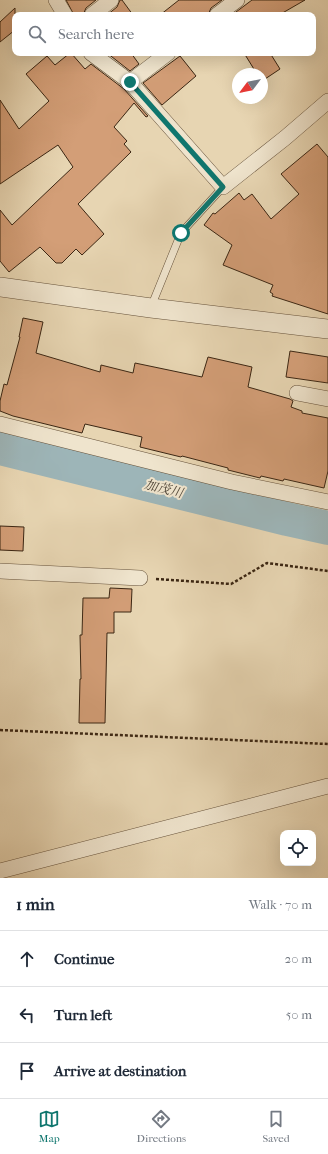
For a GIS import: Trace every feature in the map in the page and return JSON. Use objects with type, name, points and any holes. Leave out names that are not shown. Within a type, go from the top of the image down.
[{"type":"street","points":[[56,0],[63,12]]},
{"type":"street","points":[[96,12],[111,0]]},
{"type":"street","points":[[221,12],[237,0]]},
{"type":"street","points":[[95,56],[130,82],[223,187],[285,138],[328,101]]},
{"type":"street","points":[[130,82],[164,56]]},
{"type":"street","points":[[0,287],[150,308],[328,329]]},
{"type":"street","points":[[297,393],[328,399]]},
{"type":"street","points":[[0,424],[232,482],[328,502]]},
{"type":"street","points":[[0,571],[140,578]]},
{"type":"street","points":[[0,871],[328,786]]},
{"type":"lane","points":[[150,308],[181,233],[223,187]]},
{"type":"path","points":[[140,578],[231,584],[267,563],[328,572]]},
{"type":"path","points":[[0,730],[328,744]]},
{"type":"building","points":[[66,0],[96,0],[86,8],[84,12],[72,12]]},
{"type":"building","points":[[120,0],[122,0],[131,12],[111,12],[117,7]]},
{"type":"building","points":[[179,0],[222,0],[211,8],[209,12],[164,12]]},
{"type":"building","points":[[252,0],[305,0],[284,12],[236,12]]},
{"type":"building","points":[[15,8],[15,12],[12,12],[12,32],[0,42],[0,22]]},
{"type":"building","points":[[47,56],[55,65],[66,56],[74,56],[85,69],[91,64],[124,89],[148,116],[146,117],[134,103],[114,127],[127,141],[124,144],[131,152],[78,204],[104,234],[82,255],[76,249],[62,263],[56,263],[40,247],[9,272],[0,261],[0,210],[12,225],[73,167],[58,145],[0,184],[0,100],[19,129],[49,101],[26,74]]},
{"type":"building","points":[[111,56],[133,56],[139,64],[130,71]]},
{"type":"building","points":[[180,56],[196,76],[162,105],[143,83]]},
{"type":"building","points":[[246,56],[272,56],[280,69],[268,77],[268,68],[253,68]]},
{"type":"building","points":[[317,144],[328,157],[328,314],[272,296],[273,294],[270,292],[273,285],[223,265],[232,245],[204,225],[213,213],[215,214],[239,193],[244,200],[252,194],[271,219],[299,194],[281,174]]},
{"type":"building","points":[[23,318],[43,322],[36,353],[100,372],[101,365],[133,373],[135,363],[202,377],[208,357],[252,367],[248,387],[290,399],[293,401],[291,407],[302,411],[302,413],[328,418],[328,471],[324,488],[284,479],[283,481],[261,476],[260,478],[182,456],[140,447],[142,437],[85,424],[82,433],[13,416],[0,411],[0,401],[4,384],[7,385],[20,337]]},
{"type":"building","points":[[290,351],[328,357],[328,383],[286,377]]},
{"type":"building","points":[[0,526],[24,527],[23,551],[0,550]]},
{"type":"building","points":[[110,588],[132,589],[131,612],[114,612],[114,633],[107,633],[105,723],[79,723],[81,679],[80,635],[82,635],[83,598],[109,598]]},
{"type":"waterway","name":"加茂川","points":[[0,448],[328,528]]},
{"type":"route","points":[[130,82],[223,187],[181,233]]}]
